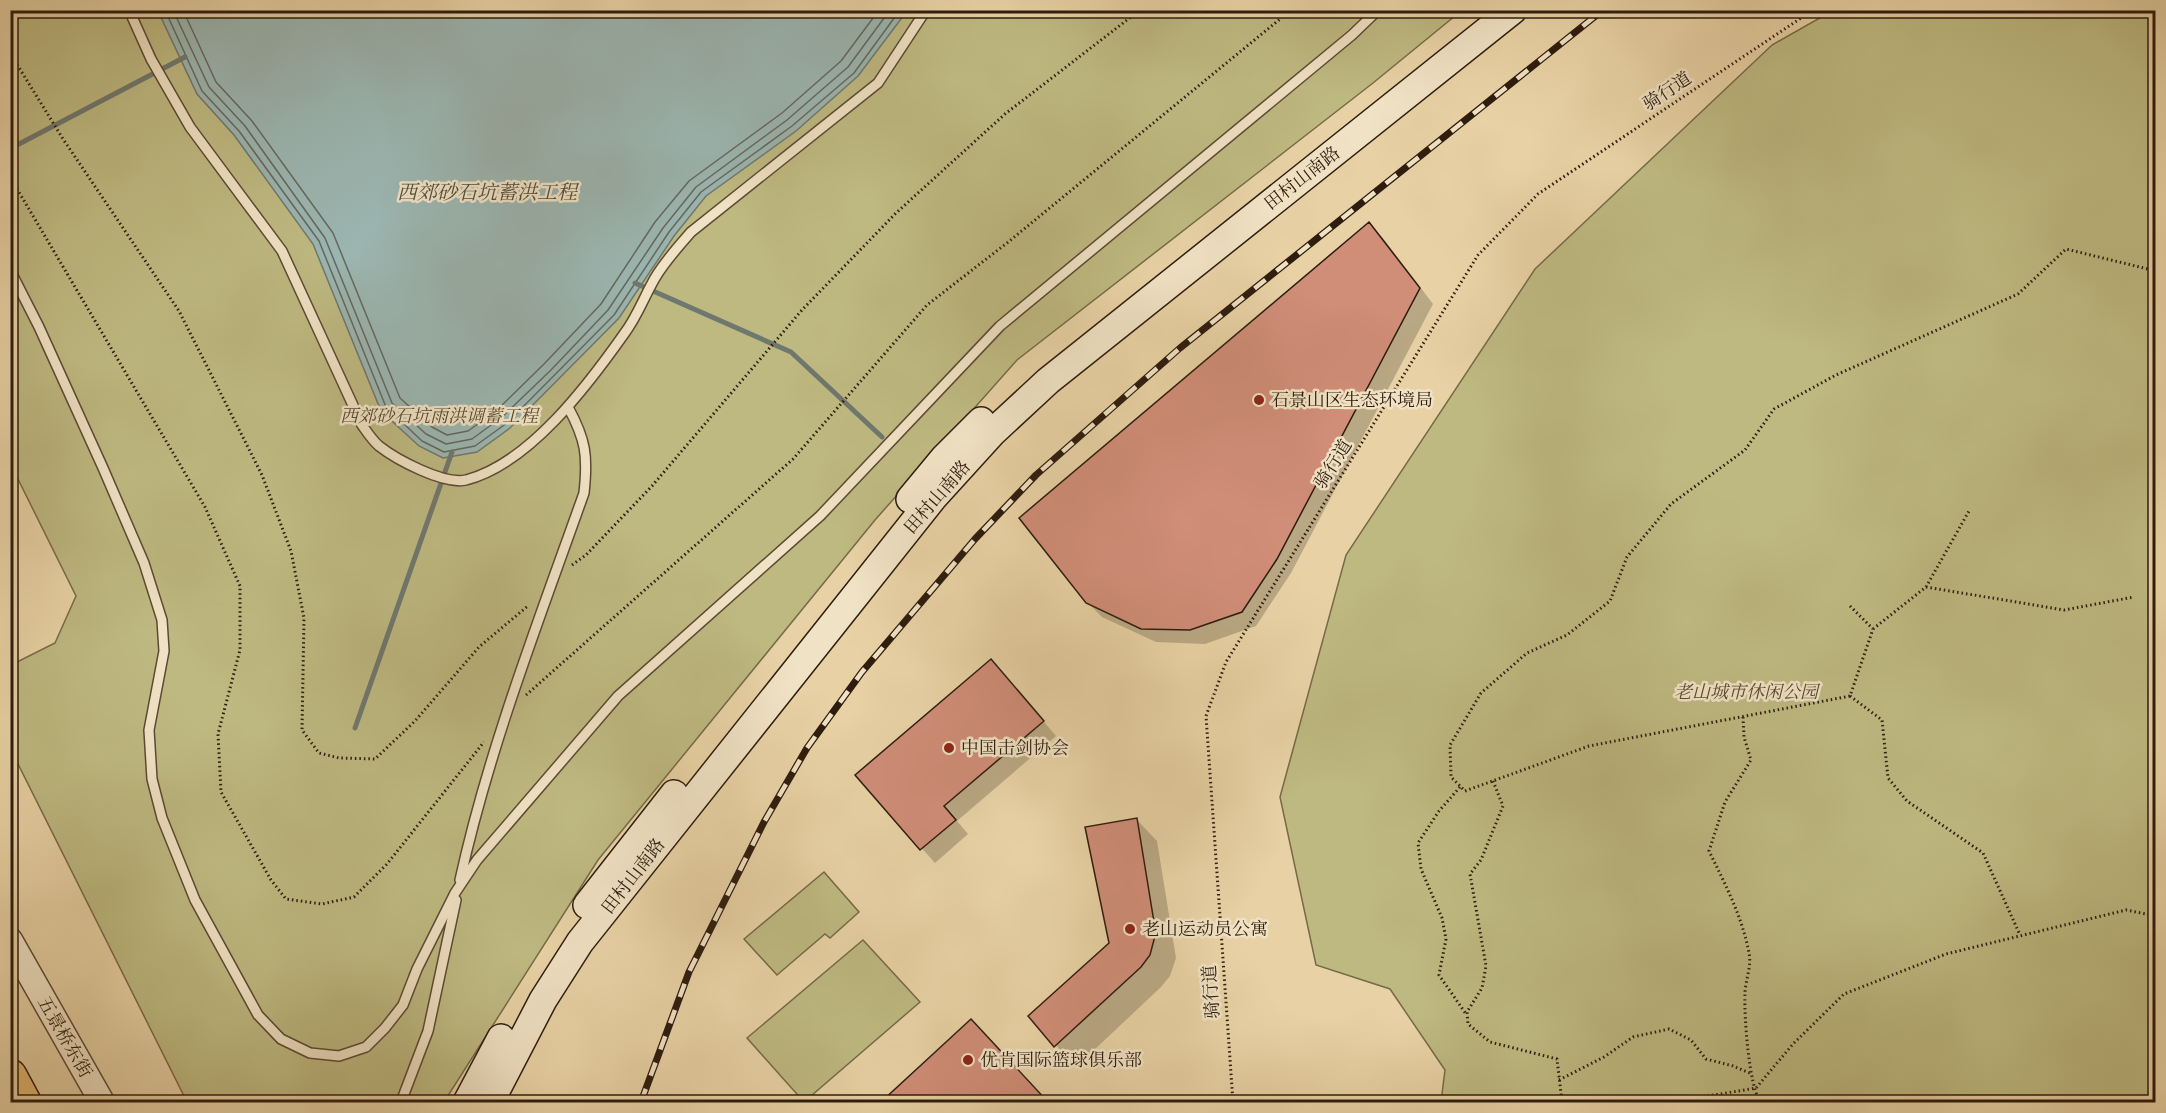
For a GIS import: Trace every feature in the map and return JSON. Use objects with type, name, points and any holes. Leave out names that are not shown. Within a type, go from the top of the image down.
[{"type":"highway","points":[[10,1076],[24,1102]]},
{"type":"main road","name":"田村山南路","points":[[467,1102],[515,1012],[560,939],[944,458],[1013,389],[1484,10]]},
{"type":"main road","name":"田村山南路","points":[[490,1102],[543,1000],[580,942],[926,508],[993,432],[1048,381],[1513,10]]},
{"type":"street","name":"五景桥东街","points":[[10,940],[102,1102]]},
{"type":"lane","points":[[129,10],[162,81],[190,127],[282,251],[362,425],[378,445],[413,466],[450,480],[466,480],[498,466],[524,447],[568,407],[625,333],[671,254],[691,232],[878,83],[926,10]]},
{"type":"lane","points":[[10,270],[39,327],[144,563],[162,621],[164,651],[149,730],[152,779],[162,818],[195,900],[258,1015],[282,1039],[310,1053],[339,1056],[366,1047],[403,1005],[417,969],[458,888],[477,860],[618,696],[805,531],[1000,326],[1352,35],[1378,10]]},
{"type":"lane","points":[[401,1102],[428,1030],[470,832],[507,712],[584,493],[587,460],[579,427],[568,407]]},
{"type":"path","points":[[554,578],[586,555],[652,486],[802,310],[896,213],[1005,114],[1140,10]]},
{"type":"path","points":[[10,177],[205,507],[240,586],[240,650],[218,734],[221,792],[271,880],[286,898],[322,904],[354,897],[387,864],[507,712],[793,459],[927,305],[1007,243],[1291,10]]},
{"type":"path","name":"骑行道","points":[[1233,1102],[1206,716],[1226,662],[1478,255],[1538,194],[1813,10]]},
{"type":"path","points":[[10,53],[63,139],[179,311],[262,475],[291,551],[304,618],[302,730],[319,753],[339,758],[375,759],[416,721],[479,647],[514,615],[549,593]]},
{"type":"path","points":[[2020,935],[1983,853],[1907,801],[1888,778],[1882,720],[1850,696],[1590,746],[1465,791],[1451,777],[1450,745],[1481,693],[1527,653],[1567,635],[1610,601],[1627,557],[1671,504],[1745,450],[1774,409],[1836,375],[2018,294],[2067,249],[2156,271]]},
{"type":"path","points":[[1850,696],[1873,629],[1926,587],[1969,511]]},
{"type":"path","points":[[1926,587],[2064,610],[2134,597]]},
{"type":"path","points":[[1850,606],[1873,629]]},
{"type":"path","points":[[1743,717],[1744,737],[1751,760],[1725,802],[1709,850],[1734,901],[1750,955],[1745,994],[1752,1074],[1756,1095],[1760,1102]]},
{"type":"path","points":[[1493,781],[1503,806],[1481,860],[1470,874],[1485,966],[1482,988],[1467,1016],[1467,1024],[1490,1042],[1557,1059],[1562,1102]]},
{"type":"path","points":[[1460,787],[1438,811],[1418,843],[1421,869],[1442,918],[1446,939],[1439,975],[1467,1016]]},
{"type":"path","points":[[1672,1102],[1756,1088],[1793,1044],[1844,994],[1946,954],[2126,910],[2156,916]]},
{"type":"path","points":[[1559,1080],[1604,1057],[1633,1037],[1669,1029],[1691,1040],[1706,1059],[1733,1065],[1752,1074]]},
{"type":"green space","name":"西郊砂石坑雨洪调蓄工程","points":[[11,11],[1461,11],[1373,83],[1017,360],[875,520],[598,860],[444,1102],[187,1102],[11,750],[11,665],[55,643],[76,596],[11,465]]},
{"type":"green space","name":"老山城市休闲公园","points":[[1832,11],[2155,11],[2155,1102],[1441,1102],[1445,1070],[1390,989],[1316,965],[1280,797],[1346,555],[1535,269],[1772,45]]},
{"type":"green space","points":[[824,872],[859,912],[830,938],[825,934],[777,975],[744,939]]},
{"type":"green space","points":[[863,940],[920,1002],[804,1102],[747,1038]]},
{"type":"water","name":"西郊砂石坑蓄洪工程","points":[[158,11],[907,11],[858,76],[796,131],[706,196],[674,236],[619,318],[510,428],[477,452],[443,458],[419,446],[381,411],[313,244],[234,135],[197,94]]},
{"type":"building","name":"石景山区生态环境局","points":[[1369,222],[1420,288],[1277,559],[1242,612],[1190,630],[1141,629],[1086,603],[1019,518]]},
{"type":"building","name":"中国击剑协会","points":[[991,659],[1044,721],[944,806],[956,820],[920,850],[855,775]]},
{"type":"building","name":"老山运动员公寓","points":[[1137,818],[1154,922],[1155,936],[1150,955],[1141,967],[1054,1047],[1028,1016],[1109,943],[1085,827]]},
{"type":"building","name":"优肯国际篮球俱乐部","points":[[971,1019],[1048,1102],[881,1102]]},
{"type":"waterway","points":[[19,144],[185,57]]},
{"type":"waterway","points":[[635,283],[791,352],[882,437]]},
{"type":"waterway","points":[[355,728],[452,452]]},
{"type":"railway","points":[[641,1102],[689,972],[764,822],[807,748],[862,672],[975,539],[1036,475],[1180,348],[1603,10]]},
{"type":"place","name":"石景山区生态环境局","points":[[1259,400]]},
{"type":"place","name":"中国击剑协会","points":[[949,748]]},
{"type":"place","name":"老山运动员公寓","points":[[1130,929]]},
{"type":"place","name":"优肯国际篮球俱乐部","points":[[968,1060]]}]
